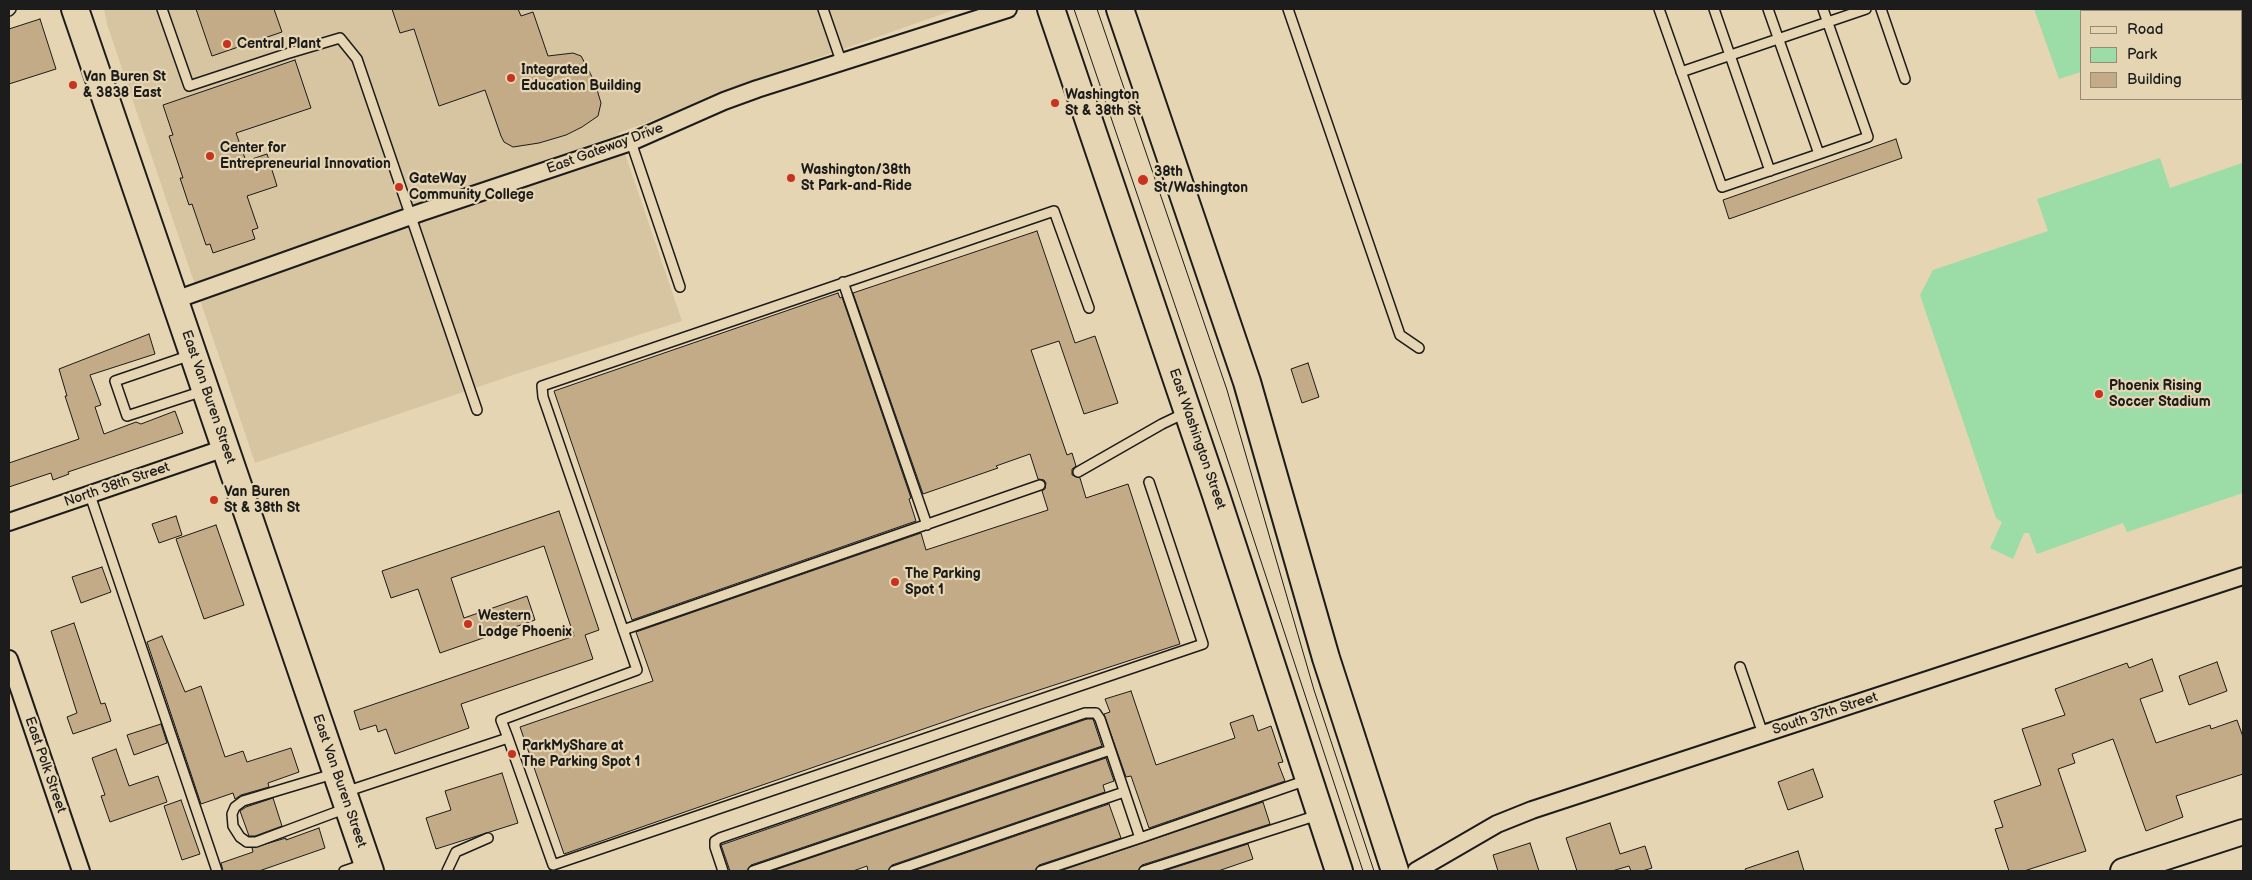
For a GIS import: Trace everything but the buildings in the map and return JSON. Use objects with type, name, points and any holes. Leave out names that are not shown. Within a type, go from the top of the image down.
[{"type":"main road","name":"East Van Buren Street","points":[[75,9],[342,791],[360,869]]},
{"type":"main road","name":"East Washington Street","points":[[1051,9],[1188,412],[1339,871]]},
{"type":"main road","points":[[1120,9],[1247,382],[1326,658],[1395,871]]},
{"type":"street","name":"East Gateway Drive","points":[[175,300],[630,142],[724,101],[841,61],[1008,9]]},
{"type":"street","name":"North 38th Street","points":[[9,522],[225,448]]},
{"type":"street","name":"South 37th Street","points":[[1416,871],[1497,824],[1532,810],[2243,576]]},
{"type":"street","name":"East Polk Street","points":[[9,659],[81,871]]},
{"type":"street","points":[[2123,871],[2243,832]]},
{"type":"lane","points":[[162,9],[189,86],[340,38],[357,58],[477,410]]},
{"type":"lane","points":[[823,9],[841,61]]},
{"type":"lane","points":[[1288,9],[1400,335],[1419,348]]},
{"type":"lane","points":[[1660,9],[1722,188],[1868,137],[1824,9]]},
{"type":"lane","points":[[1714,9],[1770,171]]},
{"type":"lane","points":[[1768,9],[1819,154]]},
{"type":"lane","points":[[1681,72],[1866,9]]},
{"type":"lane","points":[[1881,9],[1905,79]]},
{"type":"lane","points":[[630,142],[680,288]]},
{"type":"lane","points":[[1089,308],[1054,212],[842,282],[542,386],[543,397],[637,670],[501,720],[554,865],[1204,644],[1150,482]]},
{"type":"lane","points":[[842,282],[927,525]]},
{"type":"lane","points":[[193,355],[115,381],[127,416],[205,390]]},
{"type":"lane","points":[[1078,472],[1162,424],[1188,412]]},
{"type":"lane","points":[[623,630],[1040,486]]},
{"type":"lane","points":[[90,495],[217,871]]},
{"type":"lane","points":[[1740,667],[1763,734]]},
{"type":"lane","points":[[723,871],[714,846],[715,841],[720,838],[1086,713],[1096,714],[1100,719],[1140,838]]},
{"type":"lane","points":[[342,791],[256,842],[247,842],[240,837],[233,826],[232,814],[235,807],[243,801],[342,791],[508,738]]},
{"type":"lane","points":[[753,871],[1110,750]]},
{"type":"lane","points":[[1041,871],[1309,780]]},
{"type":"lane","points":[[894,871],[1124,792]]},
{"type":"lane","points":[[1144,871],[1320,814]]},
{"type":"lane","points":[[447,871],[456,852],[488,838]]},
{"type":"shaded area","name":"GateWay Community College","points":[[104,9],[957,9],[709,96],[665,116],[618,133],[682,321],[516,374],[255,463],[107,24]]},
{"type":"green space","points":[[2034,9],[2232,10],[2080,10],[2080,72],[2059,79]]},
{"type":"green space","name":"Phoenix Rising Soccer Stadium","points":[[2160,158],[2170,188],[2242,163],[2243,166],[2243,493],[2127,532],[2123,523],[2037,554],[2029,533],[2024,533],[2013,559],[1990,548],[2002,522],[1996,518],[1920,295],[1933,270],[2048,231],[2037,199]]},
{"type":"tram line","points":[[1074,9],[1225,452],[1363,871]]},
{"type":"tram line","points":[[1097,9],[1227,390],[1314,690],[1374,871]]},
{"type":"place","name":"Central Plant","points":[[227,44]]},
{"type":"place","name":"Integrated Education Building","points":[[511,78]]},
{"type":"place","name":"Van Buren St & 3838 East","points":[[73,85]]},
{"type":"place","name":"Washington St & 38th St","points":[[1055,103]]},
{"type":"place","name":"Center for Entrepreneurial Innovation","points":[[210,156]]},
{"type":"place","name":"Washington/38th St Park-and-Ride","points":[[791,178]]},
{"type":"place","name":"38th St/Washington","points":[[1143,180]]},
{"type":"place","name":"GateWay Community College","points":[[399,187]]},
{"type":"place","name":"Phoenix Rising Soccer Stadium","points":[[2099,394]]},
{"type":"place","name":"Van Buren St & 38th St","points":[[214,500]]},
{"type":"place","name":"The Parking Spot 1","points":[[895,582]]},
{"type":"place","name":"Western Lodge Phoenix","points":[[468,624]]},
{"type":"place","name":"ParkMyShare at The Parking Spot 1","points":[[512,754]]}]
